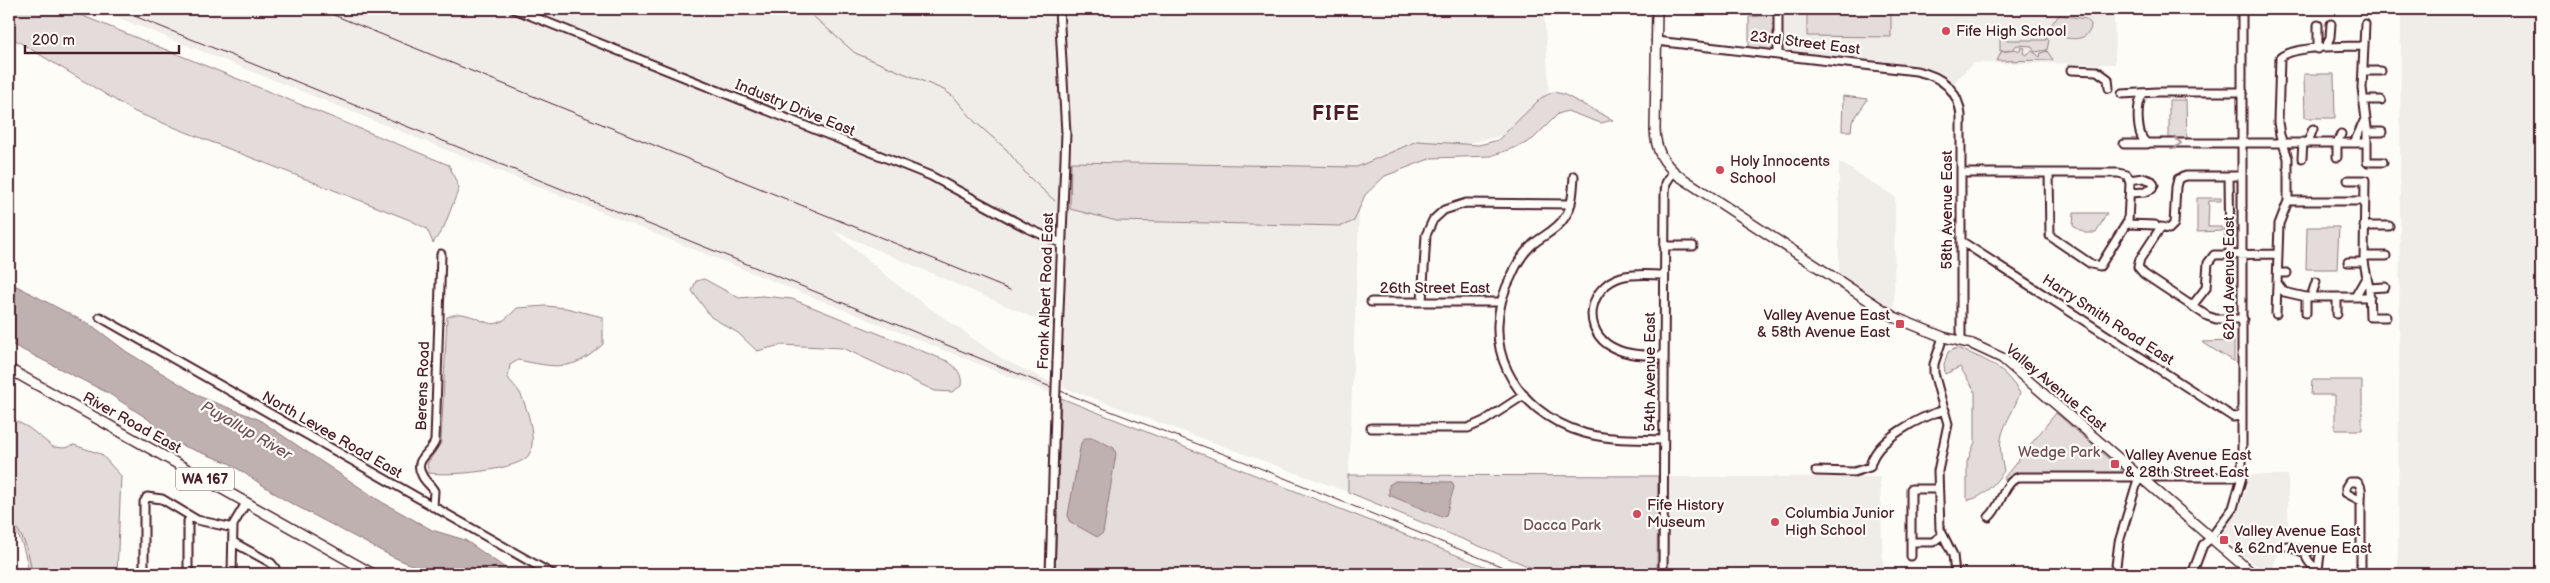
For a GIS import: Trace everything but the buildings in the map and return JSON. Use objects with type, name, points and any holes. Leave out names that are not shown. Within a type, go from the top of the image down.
[{"type":"main road","points":[[1656,41],[1657,9]]},
{"type":"main road","name":"Valley Avenue East","points":[[1656,41],[1656,137],[1658,150],[1666,164],[1674,172],[1901,321],[1943,337],[1980,347],[2002,358],[2210,539],[2253,574]]},
{"type":"main road","name":"River Road East","points":[[9,368],[373,574]]},
{"type":"street","name":"Industry Drive East","points":[[514,9],[931,176],[1027,228],[1062,243]]},
{"type":"street","name":"Frank Albert Road East","points":[[1050,574],[1066,119],[1059,9]]},
{"type":"street","points":[[1778,9],[1778,54]]},
{"type":"street","name":"62nd Avenue East","points":[[2192,574],[2203,545],[2210,539],[2233,508],[2242,477],[2242,9]]},
{"type":"street","points":[[2322,48],[2330,37],[2331,24]]},
{"type":"street","points":[[2365,24],[2363,100],[2368,143],[2368,162],[2383,162]]},
{"type":"street","points":[[2318,25],[2322,48]]},
{"type":"street","name":"23rd Street East","points":[[1656,41],[1916,71],[1932,75],[1946,84]]},
{"type":"street","points":[[2276,314],[2279,224],[2288,201],[2288,158],[2278,122],[2280,58],[2285,53],[2322,48],[2364,46]]},
{"type":"street","points":[[2071,70],[2100,72],[2108,79],[2109,88]]},
{"type":"street","points":[[2363,71],[2381,71]]},
{"type":"street","name":"58th Avenue East","points":[[1946,84],[1953,92],[1960,109],[1962,173],[1961,341]]},
{"type":"street","points":[[2122,94],[2243,92]]},
{"type":"street","points":[[2143,94],[2139,104],[2140,136],[2144,142],[2150,144]]},
{"type":"street","points":[[2363,100],[2381,100]]},
{"type":"street","points":[[2354,143],[2365,119]]},
{"type":"street","points":[[2302,158],[2305,142],[2313,129]]},
{"type":"street","points":[[2367,132],[2382,132]]},
{"type":"street","points":[[2337,157],[2337,143],[2341,134]]},
{"type":"street","points":[[2124,144],[2243,142],[2368,143]]},
{"type":"street","name":"54th Avenue East","points":[[1663,574],[1665,188],[1674,172]]},
{"type":"street","points":[[1962,173],[2049,173],[2118,173],[2127,175],[2130,193],[2127,224],[2098,266],[2055,241],[2050,236],[2048,231],[2049,173]]},
{"type":"street","points":[[1574,176],[1571,204],[1562,221],[1524,254],[1499,302],[1497,323],[1500,351],[1508,373],[1524,395],[1553,418],[1577,430],[1604,437],[1663,440]]},
{"type":"street","points":[[2242,176],[2186,176],[2178,179],[2174,224],[2169,229],[2161,227],[2139,261],[2138,268],[2142,273],[2212,318],[2243,319]]},
{"type":"street","points":[[2229,176],[2230,254]]},
{"type":"street","points":[[2129,180],[2146,179],[2154,184],[2149,191],[2130,193]]},
{"type":"street","points":[[2348,180],[2365,180],[2364,259],[2370,288],[2370,317],[2386,317]]},
{"type":"street","points":[[2288,201],[2365,201]]},
{"type":"street","points":[[1422,302],[1426,235],[1433,220],[1444,210],[1466,203],[1571,204]]},
{"type":"street","points":[[2127,224],[2155,225]]},
{"type":"street","points":[[2364,226],[2389,226]]},
{"type":"street","name":"Harry Smith Road East","points":[[1961,241],[2233,417],[2242,416]]},
{"type":"street","points":[[1664,246],[1693,246]]},
{"type":"street","name":"Berens Road","points":[[433,508],[434,492],[422,475],[420,464],[422,457],[432,448],[435,440],[441,254]]},
{"type":"street","points":[[2192,306],[2206,288],[2210,258],[2216,254],[2278,254]]},
{"type":"street","points":[[2348,262],[2386,256]]},
{"type":"street","points":[[2278,273],[2287,273]]},
{"type":"street","points":[[1664,275],[1631,275],[1611,282],[1597,295],[1592,315],[1599,335],[1613,347],[1630,354],[1664,356]]},
{"type":"street","points":[[2355,297],[2367,276]]},
{"type":"street","points":[[2306,313],[2308,297],[2316,282]]},
{"type":"street","points":[[2278,284],[2284,292],[2308,297],[2340,295],[2370,298]]},
{"type":"street","points":[[2370,288],[2386,287]]},
{"type":"street","points":[[2337,314],[2340,295]]},
{"type":"street","name":"26th Street East","points":[[1371,302],[1499,302]]},
{"type":"street","name":"North Levee Road East","points":[[100,317],[552,574]]},
{"type":"street","points":[[1943,337],[1934,364],[1934,373],[1948,427],[1938,470],[1938,489],[1941,536],[1953,554],[1955,574]]},
{"type":"street","points":[[1371,428],[1468,428],[1484,421],[1524,395]]},
{"type":"street","points":[[1816,471],[1854,472],[1870,467],[1875,452],[1890,439],[1917,421],[1945,410]]},
{"type":"street","points":[[1989,517],[1997,507],[2009,483],[2019,476],[2242,477]]},
{"type":"street","points":[[2115,574],[2121,533],[2138,476]]},
{"type":"street","points":[[1911,556],[1911,489],[1938,489]]},
{"type":"street","points":[[144,574],[144,502],[147,497],[157,497],[197,520],[233,528]]},
{"type":"street","points":[[2361,574],[2362,501]]},
{"type":"street","points":[[232,574],[233,528],[246,503]]},
{"type":"street","points":[[188,574],[188,521],[191,516]]},
{"type":"street","points":[[1911,542],[1933,542],[1941,536]]},
{"type":"street","points":[[232,542],[243,546],[273,565],[276,574]]},
{"type":"street","points":[[2286,546],[2306,553]]},
{"type":"street","points":[[2306,553],[2312,549],[2319,552],[2320,572]]},
{"type":"street","points":[[2306,553],[2307,560],[2320,572]]},
{"type":"shaded area","points":[[97,9],[1544,9],[1549,89],[1527,130],[1361,167],[1348,492],[1063,387],[1064,331],[832,230],[900,287],[1002,359],[1051,382],[1051,393]]},
{"type":"shaded area","name":"Fife High School","points":[[1778,9],[2114,9],[2115,64],[1973,63],[1950,87],[1932,75],[1778,54]]},
{"type":"shaded area","points":[[2401,9],[2541,9],[2541,574],[2398,574]]},
{"type":"shaded area","points":[[1839,162],[1895,197],[1894,310],[1839,275]]},
{"type":"shaded area","points":[[2249,475],[2288,475],[2288,529],[2270,574],[2266,574],[2224,538],[2222,534],[2242,503]]},
{"type":"shaded area","name":"Columbia Junior High School","points":[[1669,477],[1880,477],[1883,567],[1947,568],[1948,574],[1668,574]]},
{"type":"green space","points":[[9,9],[66,9],[449,165],[459,188],[444,227],[433,243],[427,229],[410,220],[135,112],[9,36]]},
{"type":"green space","points":[[1807,9],[1891,9],[1891,37],[1807,36]]},
{"type":"green space","points":[[1774,15],[1775,52],[1749,47],[1749,17]]},
{"type":"green space","points":[[2060,15],[2086,19],[2091,24],[2088,33],[2075,39],[2061,36],[2052,24]]},
{"type":"green space","points":[[2000,32],[2004,32],[2004,40],[2046,40],[2046,36],[2049,40],[2047,50],[2035,52],[2031,46],[2017,45],[2010,51],[2000,51]]},
{"type":"green space","points":[[2021,47],[2025,48],[2023,53],[2026,55],[2032,51],[2040,57],[2041,53],[2047,51],[2053,60],[1997,61],[2001,52],[2015,49],[2020,51]]},
{"type":"green space","points":[[2304,74],[2334,74],[2335,118],[2305,118]]},
{"type":"green space","points":[[1553,92],[1563,94],[1613,120],[1601,123],[1567,111],[1558,114],[1533,139],[1522,145],[1491,156],[1432,158],[1385,176],[1365,195],[1354,221],[1342,226],[1117,221],[1070,209],[1071,162],[1357,167],[1417,141],[1479,145],[1498,140],[1541,98]]},
{"type":"green space","points":[[1843,96],[1868,99],[1852,122],[1851,131],[1842,131]]},
{"type":"green space","points":[[2169,100],[2186,100],[2187,138],[2169,139]]},
{"type":"green space","points":[[2197,198],[2221,198],[2221,201],[2209,201],[2208,227],[2221,227],[2222,231],[2197,232]]},
{"type":"green space","points":[[2074,213],[2107,213],[2096,233],[2085,233],[2073,226]]},
{"type":"green space","points":[[2307,227],[2339,227],[2337,269],[2306,269]]},
{"type":"green space","points":[[704,279],[739,298],[762,296],[792,299],[947,361],[958,371],[961,378],[961,386],[952,392],[935,391],[843,348],[781,345],[757,351],[738,333],[711,317],[692,291],[696,281]]},
{"type":"green space","points":[[546,306],[566,308],[603,317],[603,344],[582,360],[572,364],[553,366],[518,360],[510,365],[508,378],[520,393],[531,426],[532,445],[526,458],[507,466],[479,472],[429,473],[427,464],[441,443],[447,317],[462,314],[496,324],[508,317],[517,308]]},
{"type":"green space","points":[[2234,341],[2234,362],[2202,342]]},
{"type":"green space","points":[[1957,348],[1993,364],[2007,376],[2020,393],[2001,438],[2001,458],[2004,471],[1983,494],[1967,500],[1967,462],[1975,442],[1975,391],[1960,367],[1945,374],[1944,364],[1948,352]]},
{"type":"green space","points":[[2312,380],[2362,380],[2362,430],[2335,430],[2335,395],[2311,395]]},
{"type":"green space","points":[[1061,398],[1504,574],[1055,574]]},
{"type":"green space","name":"Wedge Park","points":[[2056,413],[2133,480],[2003,479]]},
{"type":"green space","points":[[9,417],[29,428],[53,447],[64,448],[74,445],[101,454],[121,476],[117,574],[29,574],[21,541],[14,529],[9,525]]},
{"type":"green space","name":"Dacca Park","points":[[1348,475],[1658,476],[1657,574],[1547,574],[1348,492]]},
{"type":"water","name":"Puyallup River","points":[[9,282],[94,327],[127,352],[203,398],[258,419],[380,501],[432,530],[465,540],[514,574],[432,574],[391,556],[285,500],[229,463],[170,441],[148,419],[108,393],[9,343]]},
{"type":"water","points":[[1085,438],[1094,438],[1114,448],[1116,454],[1103,533],[1097,537],[1069,521],[1068,515],[1081,443]]},
{"type":"water","points":[[1395,481],[1452,482],[1454,487],[1446,515],[1442,517],[1389,495],[1389,485]]},
{"type":"waterway","points":[[809,9],[813,16],[855,53],[944,90],[955,98],[975,122],[1006,149],[1028,176],[1055,201]]},
{"type":"waterway","points":[[9,519],[19,532],[25,545],[32,574]]},
{"type":"railway","points":[[117,9],[1105,409],[1245,462],[1520,574]]},
{"type":"railway","points":[[319,9],[1010,290]]},
{"type":"place","name":"Fife High School","points":[[1946,31]]},
{"type":"place","name":"Holy Innocents School","points":[[1720,170]]},
{"type":"place","name":"Valley Avenue East & 58th Avenue East","points":[[1900,324]]},
{"type":"place","name":"Valley Avenue East & 28th Street East","points":[[2115,464]]},
{"type":"place","name":"Fife History Museum","points":[[1637,514]]},
{"type":"place","name":"Columbia Junior High School","points":[[1775,522]]},
{"type":"place","name":"Valley Avenue East & 62nd Avenue East","points":[[2224,540]]},
{"type":"district","name":"FIFE","points":[[1336,114]]}]
